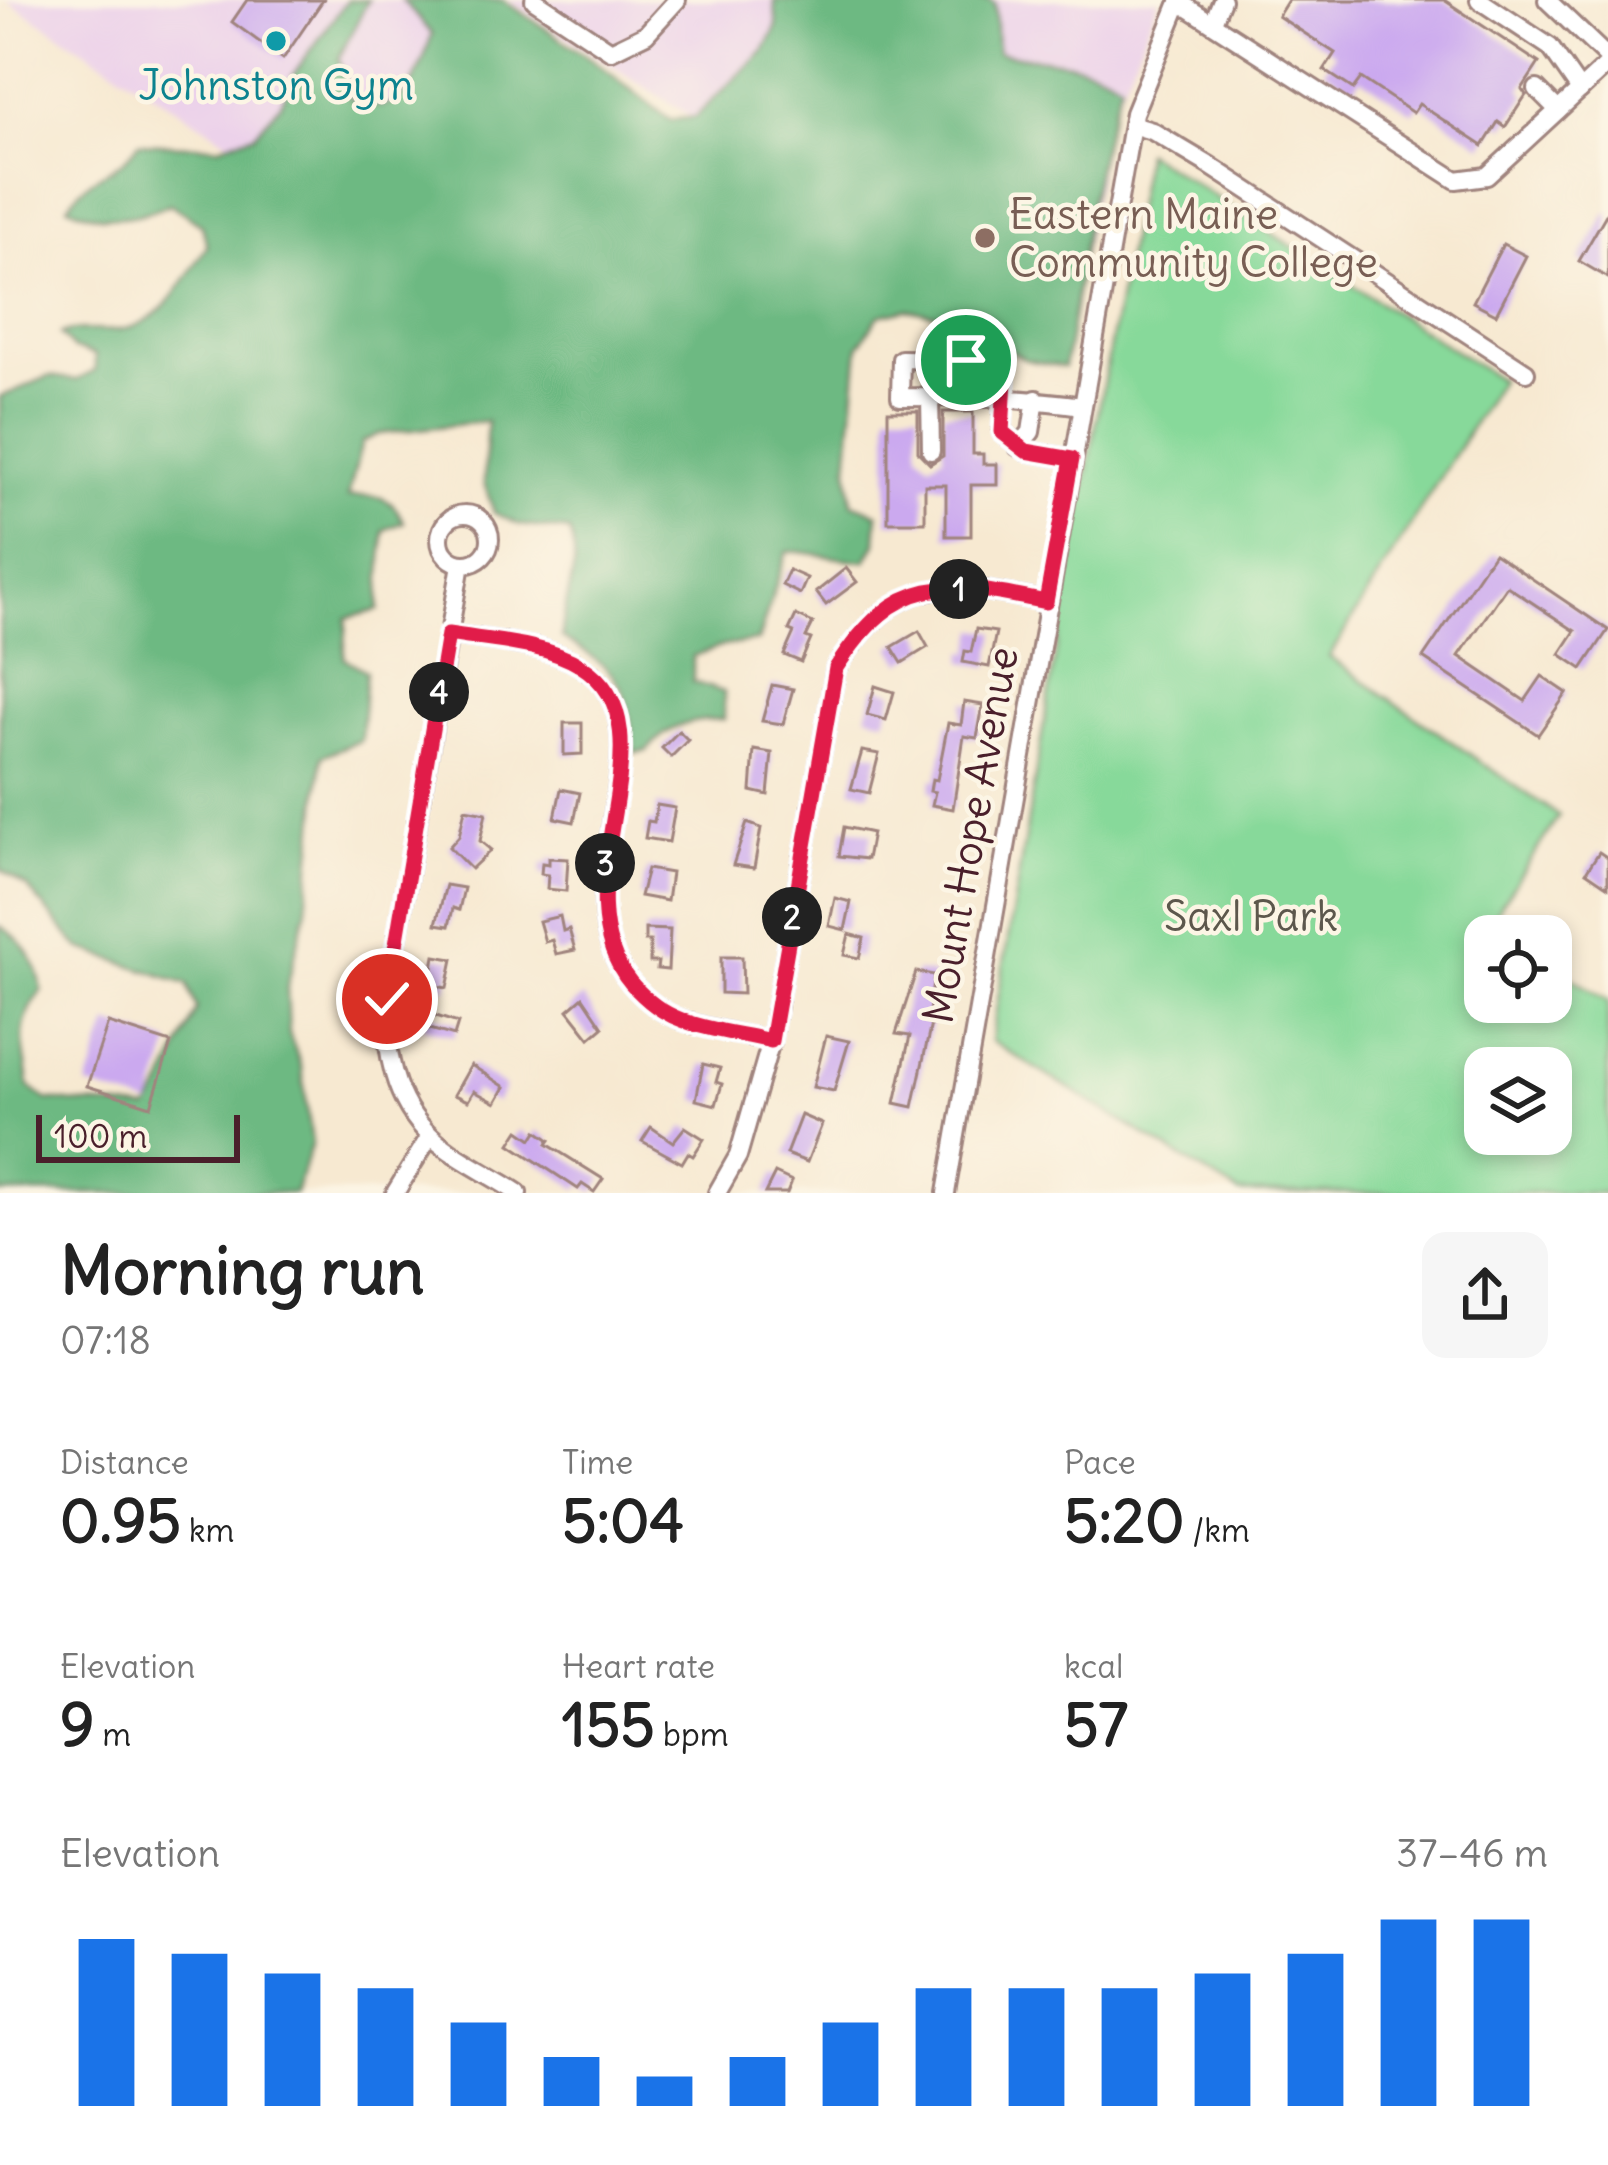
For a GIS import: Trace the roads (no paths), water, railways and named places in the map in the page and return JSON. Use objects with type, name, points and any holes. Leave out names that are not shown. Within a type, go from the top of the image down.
[{"type":"street","points":[[534,0],[611,51],[646,34],[676,0]]},
{"type":"street","points":[[1213,22],[1222,0]]},
{"type":"street","points":[[1479,0],[1550,47],[1580,90]]},
{"type":"street","points":[[1180,1],[1456,181],[1487,176],[1608,61],[1547,0]]},
{"type":"street","name":"Mount Hope Avenue","points":[[946,1193],[1132,125],[1180,1]]},
{"type":"street","points":[[1537,89],[1558,110]]},
{"type":"street","points":[[1132,125],[1152,131],[1209,165],[1526,372]]},
{"type":"street","points":[[1072,459],[1018,447],[1002,432],[1004,398],[1005,380],[966,360],[901,359],[900,397],[1004,398],[1036,399],[1082,406]]},
{"type":"street","points":[[930,397],[931,451]]},
{"type":"street","points":[[1018,447],[1031,432],[1036,399]]},
{"type":"street","points":[[461,564],[387,999],[385,1035],[390,1066],[430,1136],[518,1193]]},
{"type":"street","points":[[717,1193],[745,1136],[771,1041],[836,668],[872,621],[925,589],[982,589],[1046,602]]},
{"type":"street","points":[[448,634],[550,652],[584,667],[599,683],[620,718],[622,731],[601,899],[603,929],[612,956],[643,996],[662,1010],[681,1020],[771,1041]]},
{"type":"street","points":[[394,1193],[430,1136]]},
{"type":"place","name":"Johnston Gym","points":[[276,41]]},
{"type":"place","name":"Eastern Maine Community College","points":[[985,238]]},
{"type":"park label","name":"Saxl Park","points":[[1251,916]]}]
